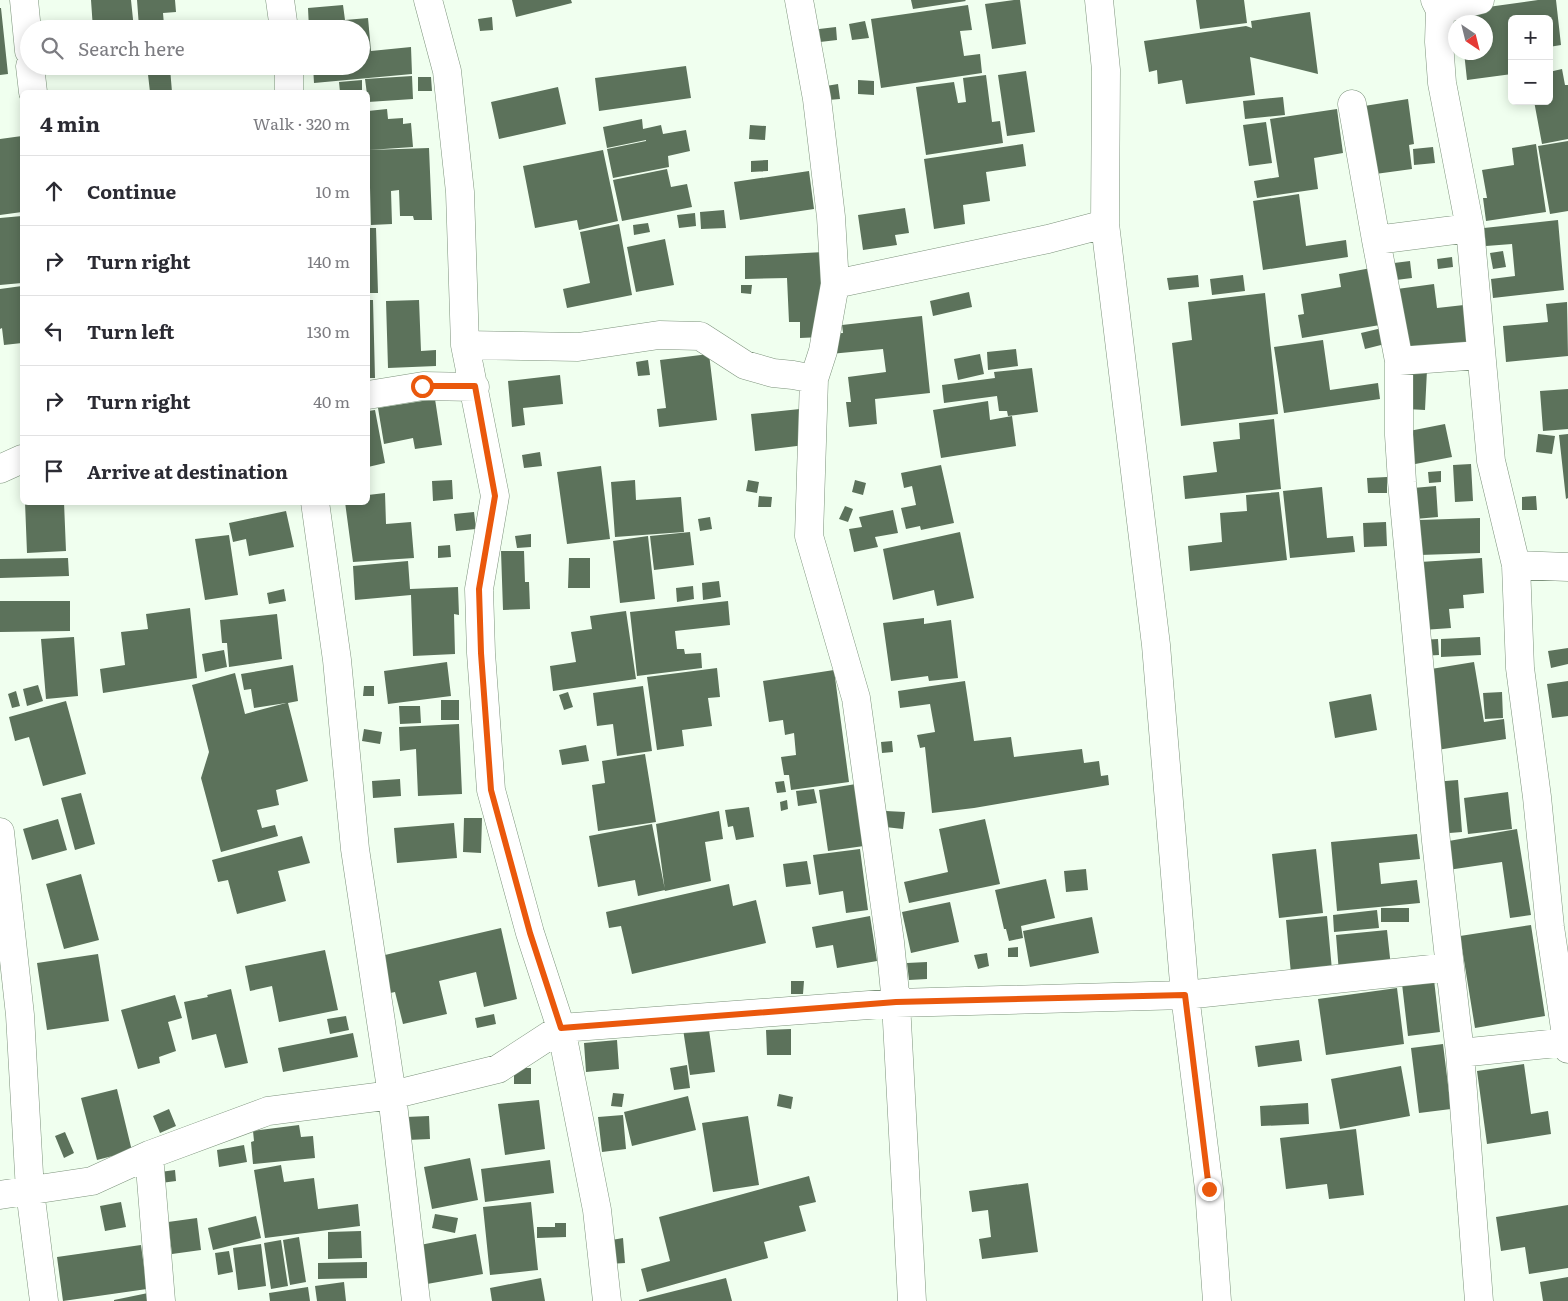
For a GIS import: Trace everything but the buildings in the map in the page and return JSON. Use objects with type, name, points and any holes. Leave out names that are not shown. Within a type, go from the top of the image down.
[{"type":"street","points":[[24,0],[26,20]]},
{"type":"street","points":[[280,0],[283,20]]},
{"type":"street","points":[[428,0],[447,71],[459,182],[465,345],[475,386],[495,496],[479,589],[481,653],[491,790],[530,933],[561,1028],[597,1210],[607,1301]]},
{"type":"street","points":[[799,0],[822,138],[831,217],[835,284],[823,351],[814,380],[809,536],[856,698],[890,942],[896,1002],[912,1301]]},
{"type":"street","points":[[1099,0],[1106,70],[1105,224],[1156,645],[1185,995],[1209,1189],[1217,1301]]},
{"type":"street","points":[[1460,1052],[1567,1044],[1550,927],[1537,798],[1520,668],[1516,565],[1491,462],[1470,228],[1442,83],[1437,5],[1480,0]]},
{"type":"street","points":[[31,75],[33,90]]},
{"type":"street","points":[[289,75],[289,90]]},
{"type":"street","points":[[1352,104],[1399,361],[1399,435],[1402,482],[1436,841],[1460,1052],[1479,1301]]},
{"type":"street","points":[[835,284],[1048,239],[1105,224]]},
{"type":"street","points":[[1376,240],[1470,228]]},
{"type":"street","points":[[465,345],[578,347],[659,334],[700,336],[745,365],[773,373],[793,374],[814,380]]},
{"type":"street","points":[[1399,361],[1480,355]]},
{"type":"street","points":[[370,395],[422,386],[475,386]]},
{"type":"street","points":[[0,469],[20,460]]},
{"type":"street","points":[[315,505],[337,660],[355,848],[392,1095],[416,1301]]},
{"type":"street","points":[[1516,565],[1568,567]]},
{"type":"street","points":[[0,832],[20,1015],[30,1191],[44,1301]]},
{"type":"street","points":[[0,1196],[92,1180],[149,1155],[268,1111],[392,1095],[498,1069],[561,1028],[896,1002],[1185,995],[1450,967]]},
{"type":"street","points":[[149,1155],[161,1301]]},
{"type":"route","points":[[422,386],[475,386],[495,496],[479,589],[481,653],[491,790],[530,933],[561,1028],[896,1002],[1185,995],[1209,1189]]}]
